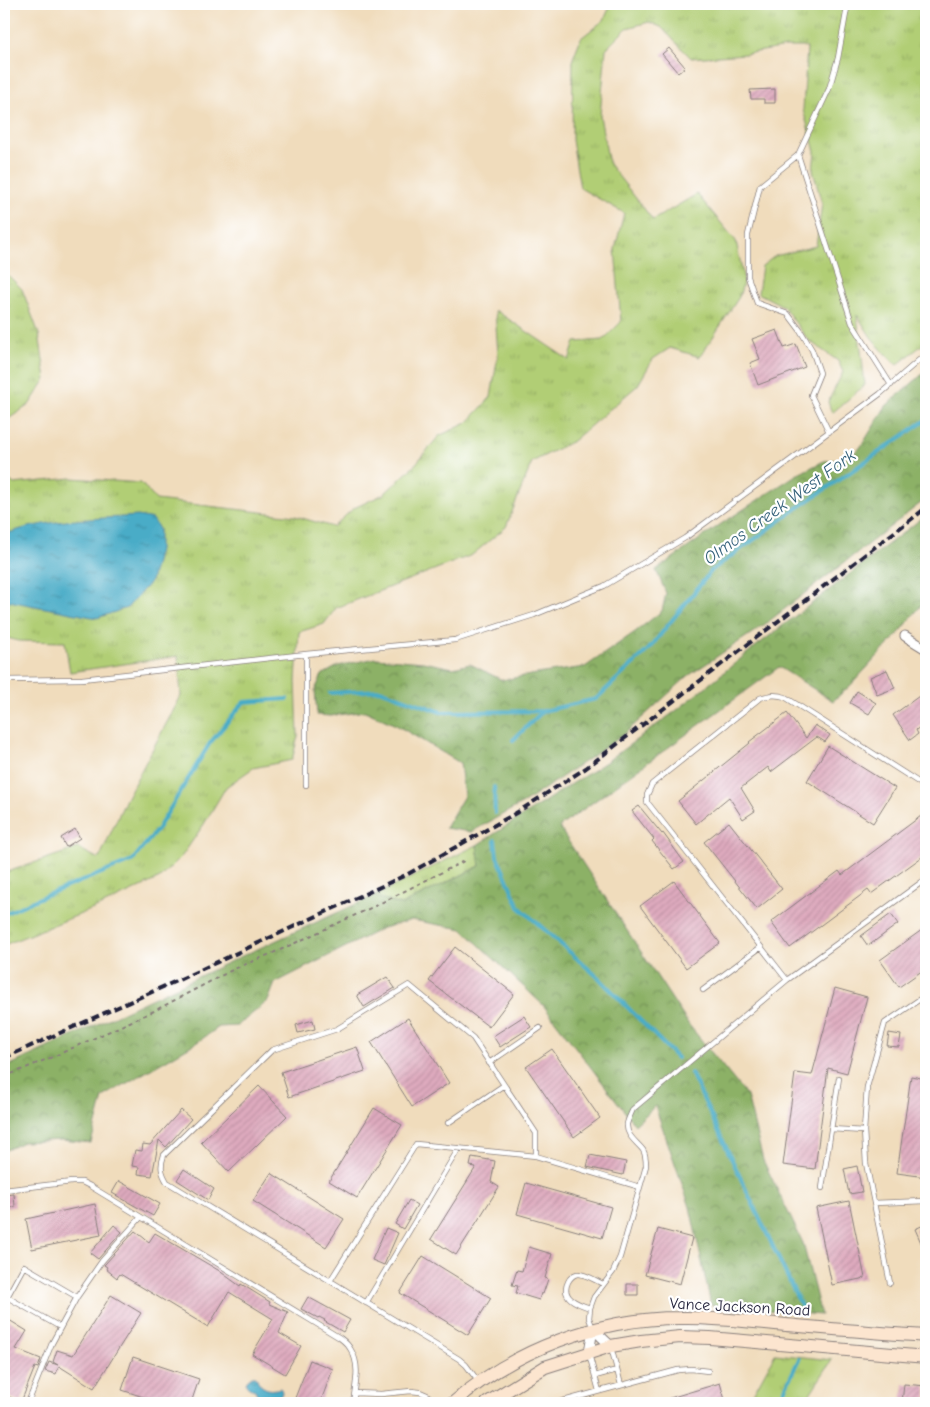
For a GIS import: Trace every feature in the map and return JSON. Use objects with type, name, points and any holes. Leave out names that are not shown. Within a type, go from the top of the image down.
[{"type":"main road","name":"Vance Jackson Road","points":[[453,1403],[479,1383],[518,1359],[559,1340],[593,1329],[641,1320],[678,1318],[716,1319],[926,1336]]},
{"type":"main road","name":"Vance Jackson Road","points":[[487,1403],[544,1367],[611,1346],[641,1341],[680,1337],[710,1338],[926,1357]]},
{"type":"street","points":[[905,636],[926,649]]},
{"type":"street","points":[[593,1329],[611,1346]]},
{"type":"street","points":[[589,1353],[593,1329]]},
{"type":"lane","points":[[829,432],[811,395],[820,374],[812,350],[788,314],[757,303],[748,278],[748,235],[760,186],[798,155],[829,89],[838,58],[846,4]]},
{"type":"lane","points":[[798,155],[852,323],[891,385]]},
{"type":"lane","points":[[4,680],[82,679],[306,654],[455,640],[534,615],[604,586],[685,538],[880,394],[926,354]]},
{"type":"lane","points":[[306,654],[306,785]]},
{"type":"lane","points":[[787,980],[647,802],[647,795],[652,784],[760,698],[777,694],[785,697],[926,787]]},
{"type":"lane","points":[[593,1329],[589,1318],[590,1308],[594,1296],[613,1272],[620,1257],[646,1166],[644,1151],[627,1130],[628,1120],[633,1109],[787,980],[926,879]]},
{"type":"lane","points":[[702,990],[760,947]]},
{"type":"lane","points":[[479,1383],[466,1365],[459,1359],[167,1182],[162,1174],[161,1165],[164,1155],[272,1050],[337,1029],[409,985],[473,1038],[536,1133],[536,1156]]},
{"type":"lane","points":[[890,1283],[866,1163],[864,1131],[867,1087],[885,1023],[926,995]]},
{"type":"lane","points":[[489,1062],[540,1028]]},
{"type":"lane","points":[[822,1188],[839,1078]]},
{"type":"lane","points":[[448,1123],[504,1085]]},
{"type":"lane","points":[[831,1129],[864,1131]]},
{"type":"lane","points":[[330,1281],[416,1144],[536,1156],[640,1187]]},
{"type":"lane","points":[[366,1303],[459,1148]]},
{"type":"lane","points":[[4,1190],[82,1182],[340,1338],[351,1349],[356,1362],[357,1374],[353,1403]]},
{"type":"lane","points":[[874,1203],[926,1201]]},
{"type":"lane","points":[[28,1403],[52,1343],[77,1297],[102,1261],[141,1217]]},
{"type":"lane","points":[[60,1327],[7,1297],[24,1266],[77,1297]]},
{"type":"lane","points":[[590,1308],[569,1298],[566,1292],[567,1284],[572,1276],[578,1274],[603,1284]]},
{"type":"lane","points":[[611,1346],[621,1385]]},
{"type":"lane","points":[[589,1353],[599,1392]]},
{"type":"lane","points":[[595,1376],[617,1370]]},
{"type":"lane","points":[[556,1403],[678,1370],[708,1371]]},
{"type":"lane","points":[[355,1393],[381,1394],[412,1391],[427,1395],[436,1403]]},
{"type":"path","points":[[4,1077],[154,1011],[234,969],[377,905],[466,860]]},
{"type":"green space","points":[[611,4],[926,4],[926,342],[897,365],[871,337],[857,315],[865,385],[832,413],[828,402],[843,372],[838,361],[808,340],[783,306],[758,293],[762,266],[775,256],[816,246],[822,204],[813,171],[815,151],[803,110],[807,47],[786,47],[745,54],[691,58],[661,27],[649,22],[627,28],[606,49],[600,116],[609,164],[653,220],[697,194],[736,241],[744,280],[739,297],[700,357],[670,348],[653,359],[638,385],[573,441],[532,462],[506,527],[472,555],[336,608],[324,624],[299,632],[296,681],[298,736],[292,760],[253,768],[226,787],[182,856],[160,878],[103,905],[4,945],[4,873],[78,848],[99,859],[126,799],[181,696],[178,656],[70,672],[65,642],[18,641],[4,637],[4,476],[14,484],[72,478],[141,483],[156,500],[295,516],[333,527],[354,508],[384,494],[413,467],[439,436],[467,423],[491,397],[498,355],[495,310],[569,360],[575,342],[603,340],[621,322],[615,249],[624,213],[580,188],[572,140],[573,58],[581,38],[604,20]]},
{"type":"green space","points":[[4,271],[22,289],[39,334],[46,379],[29,405],[4,422]]},
{"type":"green space","points":[[926,371],[926,499],[764,625],[688,676],[622,736],[525,802],[471,832],[445,828],[464,796],[460,763],[398,726],[365,711],[331,716],[317,715],[315,690],[322,675],[338,666],[376,658],[423,662],[453,668],[470,664],[502,680],[585,667],[662,611],[666,593],[656,570],[721,524],[796,475],[824,461],[846,459],[860,448],[886,406]]},
{"type":"green space","points":[[926,515],[926,599],[901,631],[850,686],[833,701],[779,667],[559,827],[689,1025],[747,1096],[763,1160],[803,1243],[821,1315],[711,1305],[690,1207],[655,1106],[635,1125],[543,1005],[462,929],[412,920],[383,928],[275,983],[268,1001],[237,1026],[219,1027],[199,1041],[103,1097],[91,1143],[61,1140],[23,1142],[4,1151],[4,1068],[374,896],[401,905],[480,866],[477,845],[606,762],[677,710]]},
{"type":"green space","points":[[477,845],[480,866],[401,905],[374,896]]},
{"type":"green space","points":[[775,1354],[832,1360],[804,1403],[748,1403]]},
{"type":"water","points":[[138,516],[153,519],[159,529],[159,550],[151,581],[127,608],[97,618],[4,600],[4,535],[52,523]]},
{"type":"water","points":[[252,1376],[256,1376],[259,1384],[265,1388],[272,1390],[280,1388],[282,1394],[280,1398],[277,1401],[273,1398],[267,1401],[260,1400],[255,1390],[249,1388],[246,1384],[247,1380]]},
{"type":"building","points":[[669,48],[685,67],[678,73],[662,54]]},
{"type":"building","points":[[775,89],[775,103],[764,103],[764,99],[751,99],[750,90]]},
{"type":"building","points":[[777,330],[784,348],[796,344],[805,367],[758,385],[750,363],[760,359],[752,339]]},
{"type":"building","points":[[887,670],[895,688],[877,695],[870,677]]},
{"type":"building","points":[[857,691],[876,703],[869,714],[850,703]]},
{"type":"building","points":[[926,691],[926,722],[916,730],[918,734],[910,740],[893,715]]},
{"type":"building","points":[[787,713],[806,738],[815,725],[830,735],[825,742],[817,737],[771,772],[768,767],[741,788],[755,811],[743,819],[729,797],[696,824],[678,801]]},
{"type":"building","points":[[828,746],[895,788],[873,823],[807,781]]},
{"type":"building","points":[[639,806],[663,833],[684,862],[674,869],[632,811]]},
{"type":"building","points":[[921,816],[926,824],[926,854],[871,894],[868,890],[790,948],[771,922],[839,871],[842,875]]},
{"type":"building","points":[[729,822],[782,889],[757,909],[704,842]]},
{"type":"building","points":[[75,829],[80,838],[66,847],[61,838]]},
{"type":"building","points":[[674,881],[720,943],[686,968],[640,906]]},
{"type":"building","points":[[891,914],[898,924],[868,946],[861,936]]},
{"type":"building","points":[[926,927],[926,968],[899,987],[880,960]]},
{"type":"building","points":[[455,947],[514,994],[489,1027],[429,981]]},
{"type":"building","points":[[387,977],[395,988],[364,1007],[357,995]]},
{"type":"building","points":[[835,988],[867,997],[847,1073],[828,1068],[815,1169],[783,1165],[795,1073],[812,1075]]},
{"type":"building","points":[[524,1016],[531,1027],[500,1047],[493,1036]]},
{"type":"building","points":[[408,1018],[449,1083],[412,1107],[371,1042]]},
{"type":"building","points":[[313,1020],[315,1029],[298,1033],[296,1025]]},
{"type":"building","points":[[889,1033],[901,1035],[899,1047],[887,1046]]},
{"type":"building","points":[[357,1047],[365,1071],[289,1097],[281,1072]]},
{"type":"building","points":[[552,1049],[600,1118],[574,1137],[526,1067]]},
{"type":"building","points":[[911,1076],[926,1079],[926,1177],[897,1173]]},
{"type":"building","points":[[259,1086],[287,1116],[229,1172],[201,1142]]},
{"type":"building","points":[[374,1108],[402,1125],[357,1198],[329,1181]]},
{"type":"building","points":[[181,1110],[191,1119],[166,1147],[159,1140],[152,1176],[138,1174],[139,1167],[132,1166],[135,1150],[142,1151],[143,1144],[150,1145]]},
{"type":"building","points":[[590,1155],[626,1162],[623,1175],[587,1167]]},
{"type":"building","points":[[472,1157],[495,1161],[491,1182],[499,1187],[456,1255],[431,1239],[476,1167],[470,1166]]},
{"type":"building","points":[[857,1166],[862,1192],[849,1194],[844,1169]]},
{"type":"building","points":[[184,1169],[214,1189],[208,1200],[177,1180]]},
{"type":"building","points":[[271,1173],[344,1219],[326,1247],[253,1201]]},
{"type":"building","points":[[119,1181],[160,1204],[153,1216],[112,1193]]},
{"type":"building","points":[[526,1183],[611,1207],[602,1238],[517,1214]]},
{"type":"building","points":[[14,1194],[15,1207],[4,1208],[4,1195]]},
{"type":"building","points":[[409,1200],[417,1205],[403,1229],[395,1224]]},
{"type":"building","points":[[849,1201],[865,1278],[832,1285],[816,1208]]},
{"type":"building","points":[[95,1204],[101,1235],[32,1249],[26,1219]]},
{"type":"building","points":[[926,1224],[926,1254],[915,1229]]},
{"type":"building","points":[[114,1225],[122,1232],[98,1259],[90,1253]]},
{"type":"building","points":[[386,1228],[398,1233],[384,1265],[372,1260]]},
{"type":"building","points":[[658,1229],[692,1238],[680,1284],[645,1275]]},
{"type":"building","points":[[135,1231],[149,1242],[155,1233],[218,1270],[240,1286],[241,1284],[270,1302],[269,1304],[288,1312],[279,1333],[301,1346],[285,1374],[252,1354],[273,1319],[229,1292],[208,1327],[120,1274],[117,1278],[106,1269],[107,1267],[104,1265]]},
{"type":"building","points":[[529,1247],[552,1254],[545,1278],[548,1279],[539,1300],[516,1293],[518,1286],[512,1285],[517,1270],[522,1271]]},
{"type":"building","points":[[423,1256],[491,1298],[468,1335],[400,1293]]},
{"type":"building","points":[[627,1284],[638,1284],[638,1295],[627,1295]]},
{"type":"building","points":[[111,1295],[141,1313],[94,1388],[59,1366],[56,1374],[45,1371],[49,1362],[58,1365],[53,1362],[57,1350],[73,1355]]},
{"type":"building","points":[[308,1297],[350,1320],[343,1332],[325,1320],[301,1309]]},
{"type":"building","points":[[4,1317],[27,1331],[16,1349],[41,1359],[38,1368],[35,1367],[21,1402],[4,1395]]},
{"type":"building","points":[[133,1357],[199,1379],[191,1403],[162,1403],[122,1390]]},
{"type":"building","points":[[310,1360],[333,1369],[320,1403],[293,1403]]},
{"type":"building","points":[[720,1383],[726,1403],[661,1403],[660,1401]]},
{"type":"building","points":[[904,1384],[926,1386],[926,1403],[902,1403]]},
{"type":"waterway","name":"Olmos Creek West Fork","points":[[330,693],[380,690],[441,712],[543,711],[596,699],[649,649],[712,570],[799,507],[926,420]]},
{"type":"waterway","points":[[4,914],[132,861],[157,830],[210,743],[244,702],[287,699]]},
{"type":"waterway","points":[[513,740],[543,711]]},
{"type":"waterway","points":[[494,787],[495,813]]},
{"type":"waterway","points":[[495,840],[497,856],[519,907],[599,978],[677,1058]]},
{"type":"waterway","points":[[691,1073],[803,1310]]},
{"type":"waterway","points":[[778,1403],[799,1359]]},
{"type":"railway","points":[[4,1058],[408,874],[516,813],[586,768],[926,508]]}]
